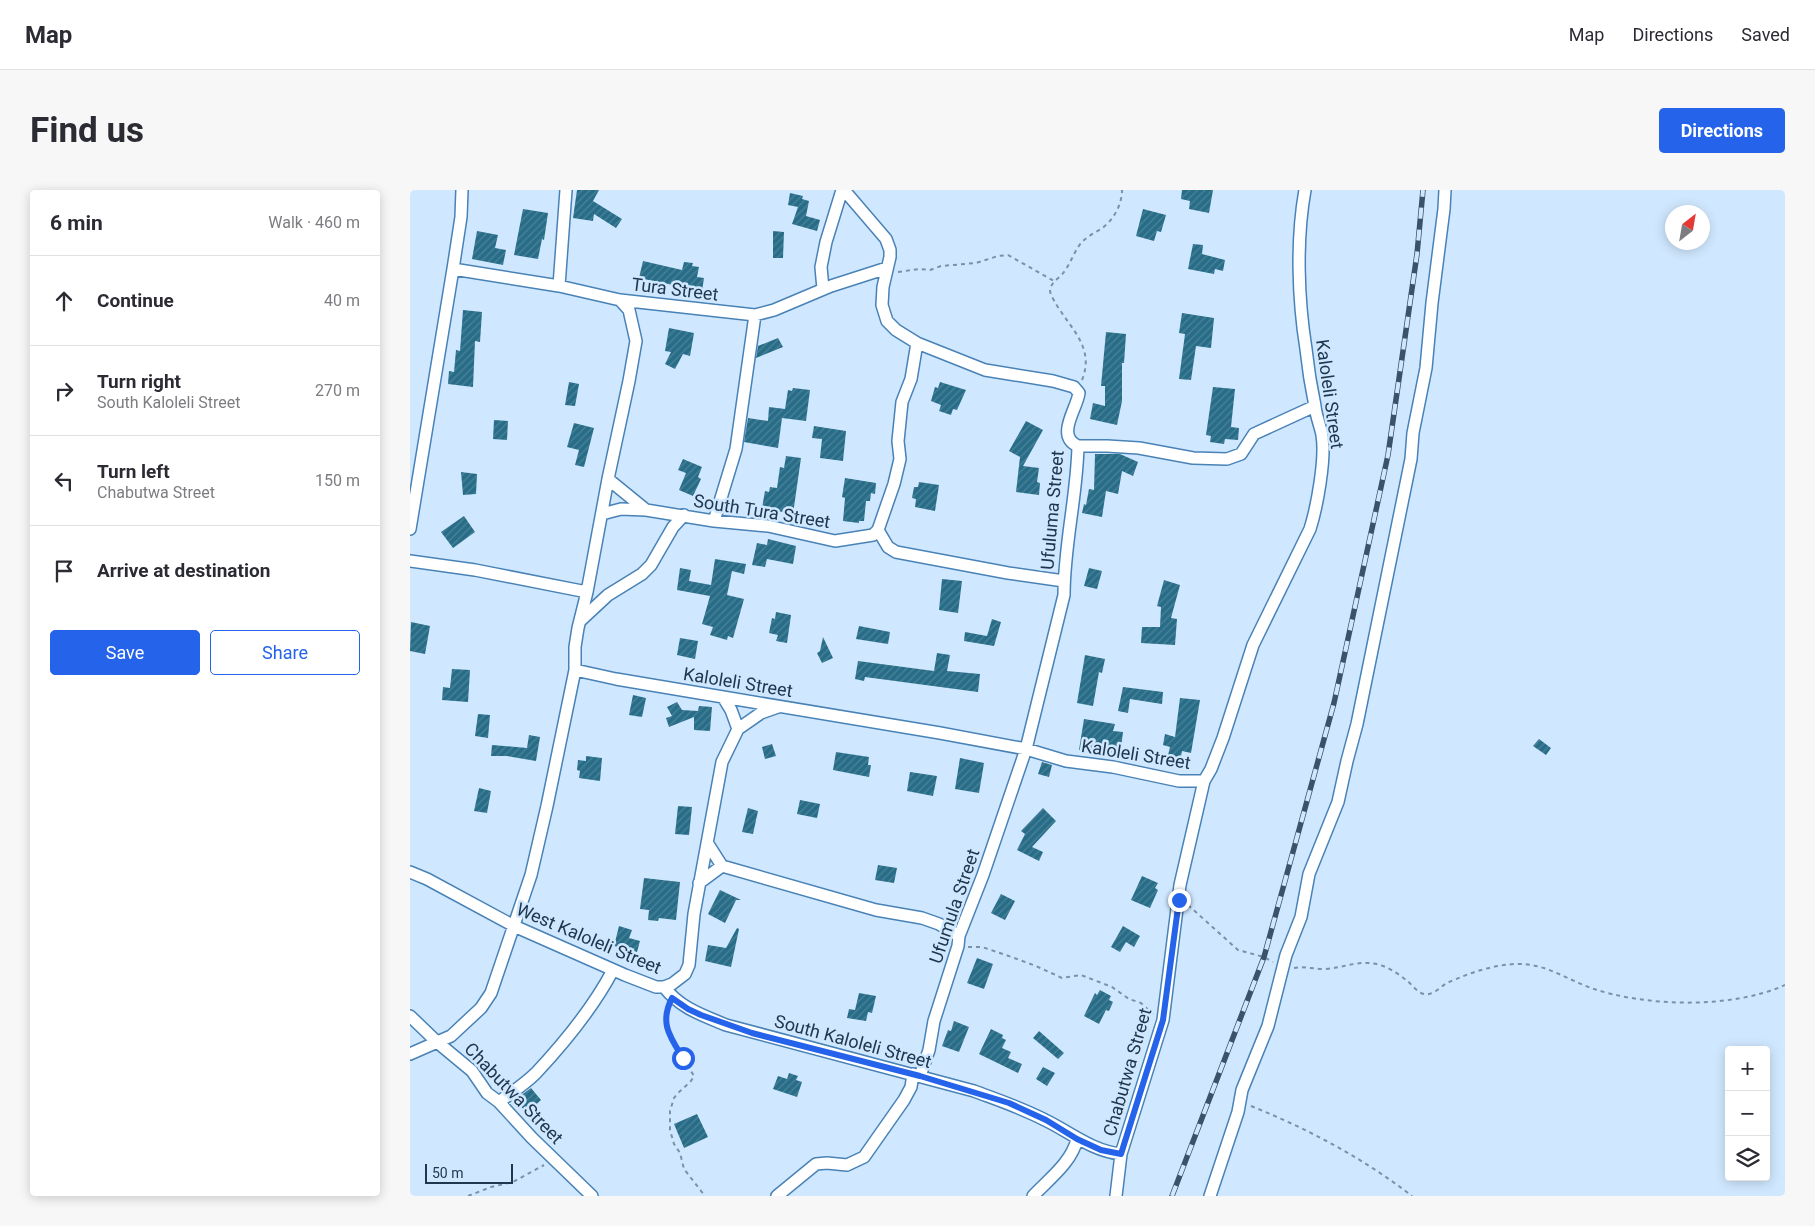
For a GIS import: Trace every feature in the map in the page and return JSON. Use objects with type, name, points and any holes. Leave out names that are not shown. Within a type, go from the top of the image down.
[{"type":"street","points":[[410,529],[461,217],[462,190]]},
{"type":"street","points":[[559,286],[566,190]]},
{"type":"street","points":[[843,190],[886,240],[890,250],[882,305],[887,320],[896,330],[917,343],[985,370],[1053,381],[1077,389]]},
{"type":"street","points":[[823,289],[821,267],[826,242],[843,190]]},
{"type":"street","name":"Kaloleli Street","points":[[575,670],[616,679],[940,733],[1026,749],[1066,760],[1113,767],[1179,781],[1204,780],[1220,747],[1253,645],[1310,529],[1317,509],[1322,458],[1322,436],[1305,347],[1301,298],[1299,242],[1305,190]]},
{"type":"street","points":[[1210,1196],[1238,1112],[1242,1090],[1268,1026],[1292,938],[1301,917],[1310,874],[1338,802],[1363,699],[1408,474],[1413,433],[1426,368],[1445,190]]},
{"type":"street","name":"Tura Street","points":[[453,269],[559,286],[620,300],[755,315],[774,310],[849,279],[886,271]]},
{"type":"street","points":[[410,1054],[451,1036],[481,1008],[491,993],[525,896],[575,670],[575,647],[636,341],[629,310],[620,300]]},
{"type":"street","points":[[714,521],[736,448],[755,315]]},
{"type":"street","points":[[917,343],[911,379],[902,402],[898,441],[900,459],[894,484],[878,530],[888,547],[896,552],[1008,573],[1064,581]]},
{"type":"street","name":"Ufuluma Street","points":[[1026,749],[1064,595],[1068,533],[1076,487],[1078,446],[1073,444],[1067,430],[1077,403],[1077,389]]},
{"type":"street","points":[[1078,446],[1139,448],[1192,458],[1227,459],[1241,454],[1254,434],[1315,406]]},
{"type":"street","points":[[608,479],[646,510]]},
{"type":"street","name":"South Tura Street","points":[[602,514],[621,509],[646,510],[714,521],[768,526],[836,541],[873,535],[878,530]]},
{"type":"street","points":[[580,621],[608,595],[642,574],[651,565],[674,527],[684,516]]},
{"type":"street","points":[[410,561],[449,566],[587,592]]},
{"type":"street","points":[[723,697],[731,710],[738,729],[762,713],[779,707]]},
{"type":"street","name":"West Kaloleli Street","points":[[410,872],[427,879],[514,926],[644,984],[664,987],[672,984],[685,974],[689,965],[699,883],[708,844],[722,762],[738,729]]},
{"type":"street","name":"Ufumula Street","points":[[777,1196],[816,1164],[827,1162],[847,1165],[864,1157],[904,1100],[929,1050],[934,1021],[958,941],[983,875],[1026,749]]},
{"type":"street","name":"Chabutwa Street","points":[[1116,1196],[1121,1154],[1163,1020],[1180,885],[1204,780]]},
{"type":"street","points":[[708,844],[722,866],[876,910],[922,918],[939,924],[958,941]]},
{"type":"street","points":[[699,883],[722,866]]},
{"type":"street","points":[[499,1102],[534,1074],[573,1030],[589,1010],[613,970]]},
{"type":"street","name":"South Kaloleli Street","points":[[664,987],[672,998],[688,1009],[726,1025],[917,1075],[1009,1103],[1046,1120],[1077,1139],[1101,1150],[1121,1154]]},
{"type":"street","name":"Chabutwa Street","points":[[410,1016],[437,1042],[472,1071],[487,1093],[499,1102],[532,1138],[592,1196]]},
{"type":"street","points":[[1033,1196],[1070,1157],[1075,1149],[1077,1139]]},
{"type":"path","points":[[1077,389],[1084,376],[1085,353],[1078,336],[1063,316],[1050,289],[1064,272],[1076,249],[1084,240],[1104,227],[1120,206],[1122,190]]},
{"type":"path","points":[[886,271],[930,270],[941,266],[976,263],[1008,255],[1055,282]]},
{"type":"path","points":[[1179,900],[1191,906],[1238,950],[1264,957],[1283,968],[1327,969],[1361,962],[1370,963],[1383,966],[1394,972],[1407,980],[1418,991],[1425,994],[1434,992],[1445,984],[1480,970],[1516,964],[1530,965],[1562,974],[1593,988],[1624,998],[1683,1003],[1748,997],[1775,990],[1785,985]]},
{"type":"path","points":[[958,941],[982,947],[1036,966],[1062,978],[1081,975],[1112,987],[1129,999],[1141,1003],[1150,1012],[1163,1020]]},
{"type":"path","points":[[672,998],[669,1003],[665,1026],[694,1076],[674,1098],[670,1110],[670,1130],[684,1169],[706,1196]]},
{"type":"path","points":[[1240,1101],[1316,1134],[1372,1167],[1412,1196]]},
{"type":"path","points":[[468,1196],[491,1187],[513,1182],[554,1160]]},
{"type":"building","points":[[577,190],[599,190],[593,201],[622,219],[616,228],[594,214],[593,221],[573,218]]},
{"type":"building","points":[[1182,190],[1213,190],[1209,213],[1189,209],[1190,201],[1181,199]]},
{"type":"building","points":[[790,193],[803,196],[802,199],[809,201],[806,216],[820,220],[817,231],[792,224],[798,207],[788,205]]},
{"type":"building","points":[[523,209],[548,213],[544,240],[542,239],[538,259],[514,255]]},
{"type":"building","points":[[1143,209],[1166,215],[1161,232],[1157,231],[1154,241],[1136,236]]},
{"type":"building","points":[[477,231],[498,235],[495,248],[506,250],[503,265],[472,259]]},
{"type":"building","points":[[773,231],[784,232],[783,258],[773,258]]},
{"type":"building","points":[[1193,244],[1203,245],[1202,254],[1225,260],[1223,271],[1215,269],[1214,274],[1188,269]]},
{"type":"building","points":[[643,261],[682,270],[684,262],[693,263],[692,266],[699,267],[697,277],[704,278],[702,291],[639,278]]},
{"type":"building","points":[[463,310],[482,312],[480,342],[475,341],[473,387],[448,384],[449,371],[454,372],[456,350],[460,351]]},
{"type":"building","points":[[1182,313],[1214,318],[1211,348],[1196,346],[1191,380],[1179,379],[1185,334],[1179,333]]},
{"type":"building","points":[[669,328],[694,333],[690,356],[683,354],[675,369],[665,364],[671,352],[665,351]]},
{"type":"building","points":[[1106,332],[1126,334],[1124,363],[1122,363],[1122,401],[1117,425],[1090,419],[1093,403],[1105,406],[1105,386],[1101,386]]},
{"type":"building","points":[[778,338],[783,347],[756,358],[758,346]]},
{"type":"building","points":[[569,382],[579,384],[575,406],[565,405]]},
{"type":"building","points":[[940,382],[966,390],[957,410],[953,409],[951,415],[939,411],[941,405],[931,401],[935,387],[938,388]]},
{"type":"building","points":[[1213,387],[1235,389],[1231,427],[1239,428],[1238,440],[1225,439],[1224,444],[1210,442],[1211,436],[1206,435]]},
{"type":"building","points":[[793,388],[810,390],[806,421],[782,418],[778,448],[744,442],[748,418],[768,421],[769,407],[785,409],[788,390],[792,391]]},
{"type":"building","points":[[494,420],[508,421],[507,440],[493,439]]},
{"type":"building","points":[[1026,421],[1043,430],[1023,466],[1039,468],[1037,482],[1040,483],[1039,495],[1016,492],[1020,457],[1009,451]]},
{"type":"building","points":[[574,423],[594,428],[584,467],[575,465],[579,450],[567,447]]},
{"type":"building","points":[[814,426],[846,431],[843,461],[820,458],[822,439],[812,438]]},
{"type":"building","points":[[1095,454],[1120,454],[1138,462],[1133,476],[1122,471],[1118,494],[1106,491],[1102,517],[1082,513],[1084,504],[1086,505],[1089,489],[1094,490]]},
{"type":"building","points":[[786,456],[801,458],[793,514],[762,508],[765,491],[769,492],[770,487],[777,488],[780,467],[784,468]]},
{"type":"building","points":[[683,459],[702,467],[698,477],[701,479],[693,496],[679,490],[686,473],[678,470]]},
{"type":"building","points":[[461,472],[477,474],[476,494],[463,495]]},
{"type":"building","points":[[845,478],[876,483],[875,494],[871,493],[870,501],[866,501],[864,521],[859,521],[859,523],[843,521],[845,498],[842,497]]},
{"type":"building","points":[[919,482],[939,485],[935,511],[915,507],[916,499],[912,498],[914,487],[918,487]]},
{"type":"building","points":[[464,516],[475,532],[453,548],[441,532]]},
{"type":"building","points":[[768,539],[796,546],[793,564],[767,559],[765,567],[752,565],[757,543],[767,545]]},
{"type":"building","points":[[715,559],[746,564],[744,574],[732,571],[727,595],[744,599],[733,638],[728,636],[727,640],[710,635],[713,627],[702,624],[710,596],[677,590],[680,568],[691,570],[689,581],[711,585]]},
{"type":"building","points":[[1089,568],[1102,571],[1097,589],[1084,586]]},
{"type":"building","points":[[942,579],[962,581],[958,613],[939,610]]},
{"type":"building","points":[[1164,580],[1180,585],[1171,618],[1177,619],[1175,645],[1141,643],[1142,627],[1160,627],[1161,607],[1157,606]]},
{"type":"building","points":[[776,612],[791,615],[787,643],[776,641],[778,635],[769,633],[772,618],[775,619]]},
{"type":"building","points":[[992,619],[1001,622],[994,646],[964,641],[965,632],[987,636]]},
{"type":"building","points":[[411,622],[430,626],[425,654],[410,651]]},
{"type":"building","points":[[859,626],[890,632],[888,644],[856,639]]},
{"type":"building","points":[[823,637],[833,658],[822,663],[817,653],[820,651]]},
{"type":"building","points":[[680,638],[698,641],[695,659],[677,655]]},
{"type":"building","points":[[937,653],[950,655],[947,671],[980,674],[978,692],[865,677],[864,681],[855,679],[858,661],[934,671]]},
{"type":"building","points":[[1085,655],[1105,659],[1102,673],[1099,672],[1093,706],[1077,703]]},
{"type":"building","points":[[452,669],[470,670],[468,702],[442,700],[443,687],[450,688]]},
{"type":"building","points":[[1123,687],[1163,692],[1162,704],[1130,699],[1128,713],[1118,711]]},
{"type":"building","points":[[633,695],[646,698],[642,717],[629,715]]},
{"type":"building","points":[[1180,698],[1200,700],[1191,753],[1182,751],[1180,762],[1167,759],[1170,747],[1163,745],[1165,734],[1175,737]]},
{"type":"building","points":[[677,702],[682,710],[698,711],[699,706],[712,707],[710,731],[694,730],[694,717],[669,727],[666,718],[672,716],[667,707]]},
{"type":"building","points":[[478,714],[490,715],[488,738],[475,736]]},
{"type":"building","points":[[1084,719],[1115,724],[1113,731],[1123,732],[1120,756],[1079,750]]},
{"type":"building","points":[[529,735],[540,737],[536,761],[507,756],[491,756],[492,745],[527,748]]},
{"type":"building","points":[[1539,739],[1551,748],[1546,755],[1533,746]]},
{"type":"building","points":[[772,744],[776,756],[765,759],[762,747]]},
{"type":"building","points":[[836,752],[869,757],[868,765],[871,765],[869,777],[833,770]]},
{"type":"building","points":[[586,756],[602,758],[600,781],[579,778],[580,771],[577,770],[578,760],[586,761]]},
{"type":"building","points":[[960,758],[984,763],[979,793],[955,789]]},
{"type":"building","points":[[1042,762],[1052,765],[1049,777],[1038,774]]},
{"type":"building","points":[[910,772],[937,776],[933,796],[907,791]]},
{"type":"building","points":[[479,788],[491,791],[487,813],[474,811]]},
{"type":"building","points":[[800,800],[820,804],[817,818],[797,814]]},
{"type":"building","points":[[678,806],[692,807],[689,835],[675,834]]},
{"type":"building","points":[[748,808],[758,811],[753,834],[742,832]]},
{"type":"building","points":[[1043,808],[1056,821],[1032,847],[1043,852],[1039,861],[1017,850],[1025,834],[1021,831]]},
{"type":"building","points":[[878,865],[897,868],[894,883],[875,880]]},
{"type":"building","points":[[1142,876],[1158,883],[1155,888],[1158,890],[1150,908],[1131,900]]},
{"type":"building","points":[[644,878],[680,882],[676,920],[659,918],[658,921],[648,920],[649,910],[640,909]]},
{"type":"building","points":[[720,890],[741,900],[736,900],[725,923],[708,914]]},
{"type":"building","points":[[1001,894],[1015,901],[1005,920],[991,913]]},
{"type":"building","points":[[619,926],[632,930],[629,938],[640,941],[637,952],[614,946]]},
{"type":"building","points":[[1123,926],[1140,936],[1134,947],[1126,942],[1120,952],[1111,947]]},
{"type":"building","points":[[737,928],[739,929],[731,967],[705,961],[708,945],[726,948]]},
{"type":"building","points":[[977,958],[993,964],[984,989],[967,983]]},
{"type":"building","points":[[1100,990],[1111,996],[1109,1000],[1113,1002],[1109,1011],[1106,1010],[1099,1024],[1084,1016],[1095,993],[1097,995]]},
{"type":"building","points":[[859,993],[876,996],[872,1013],[868,1012],[866,1021],[847,1018],[849,1009],[855,1010]]},
{"type":"building","points":[[954,1021],[969,1027],[959,1052],[942,1046],[948,1030],[951,1031]]},
{"type":"building","points":[[991,1029],[1003,1035],[1002,1038],[1006,1040],[1002,1048],[1011,1052],[1008,1058],[1022,1064],[1018,1073],[979,1054]]},
{"type":"building","points":[[1039,1031],[1064,1053],[1058,1059],[1033,1038]]},
{"type":"building","points":[[1043,1067],[1055,1073],[1047,1086],[1036,1079]]},
{"type":"building","points":[[789,1073],[798,1076],[796,1080],[802,1082],[797,1097],[773,1089],[778,1076],[787,1079]]},
{"type":"building","points":[[531,1088],[541,1100],[527,1113],[515,1100]]},
{"type":"building","points":[[697,1114],[708,1137],[684,1148],[674,1124]]},
{"type":"railway","points":[[1172,1196],[1264,957],[1334,703],[1388,455],[1417,254],[1423,190]]},
{"type":"route","points":[[683,1058],[665,1026],[669,1003],[672,998],[688,1009],[726,1025],[920,1076],[1009,1103],[1046,1120],[1077,1139],[1101,1150],[1121,1154],[1163,1020],[1179,900]]}]
